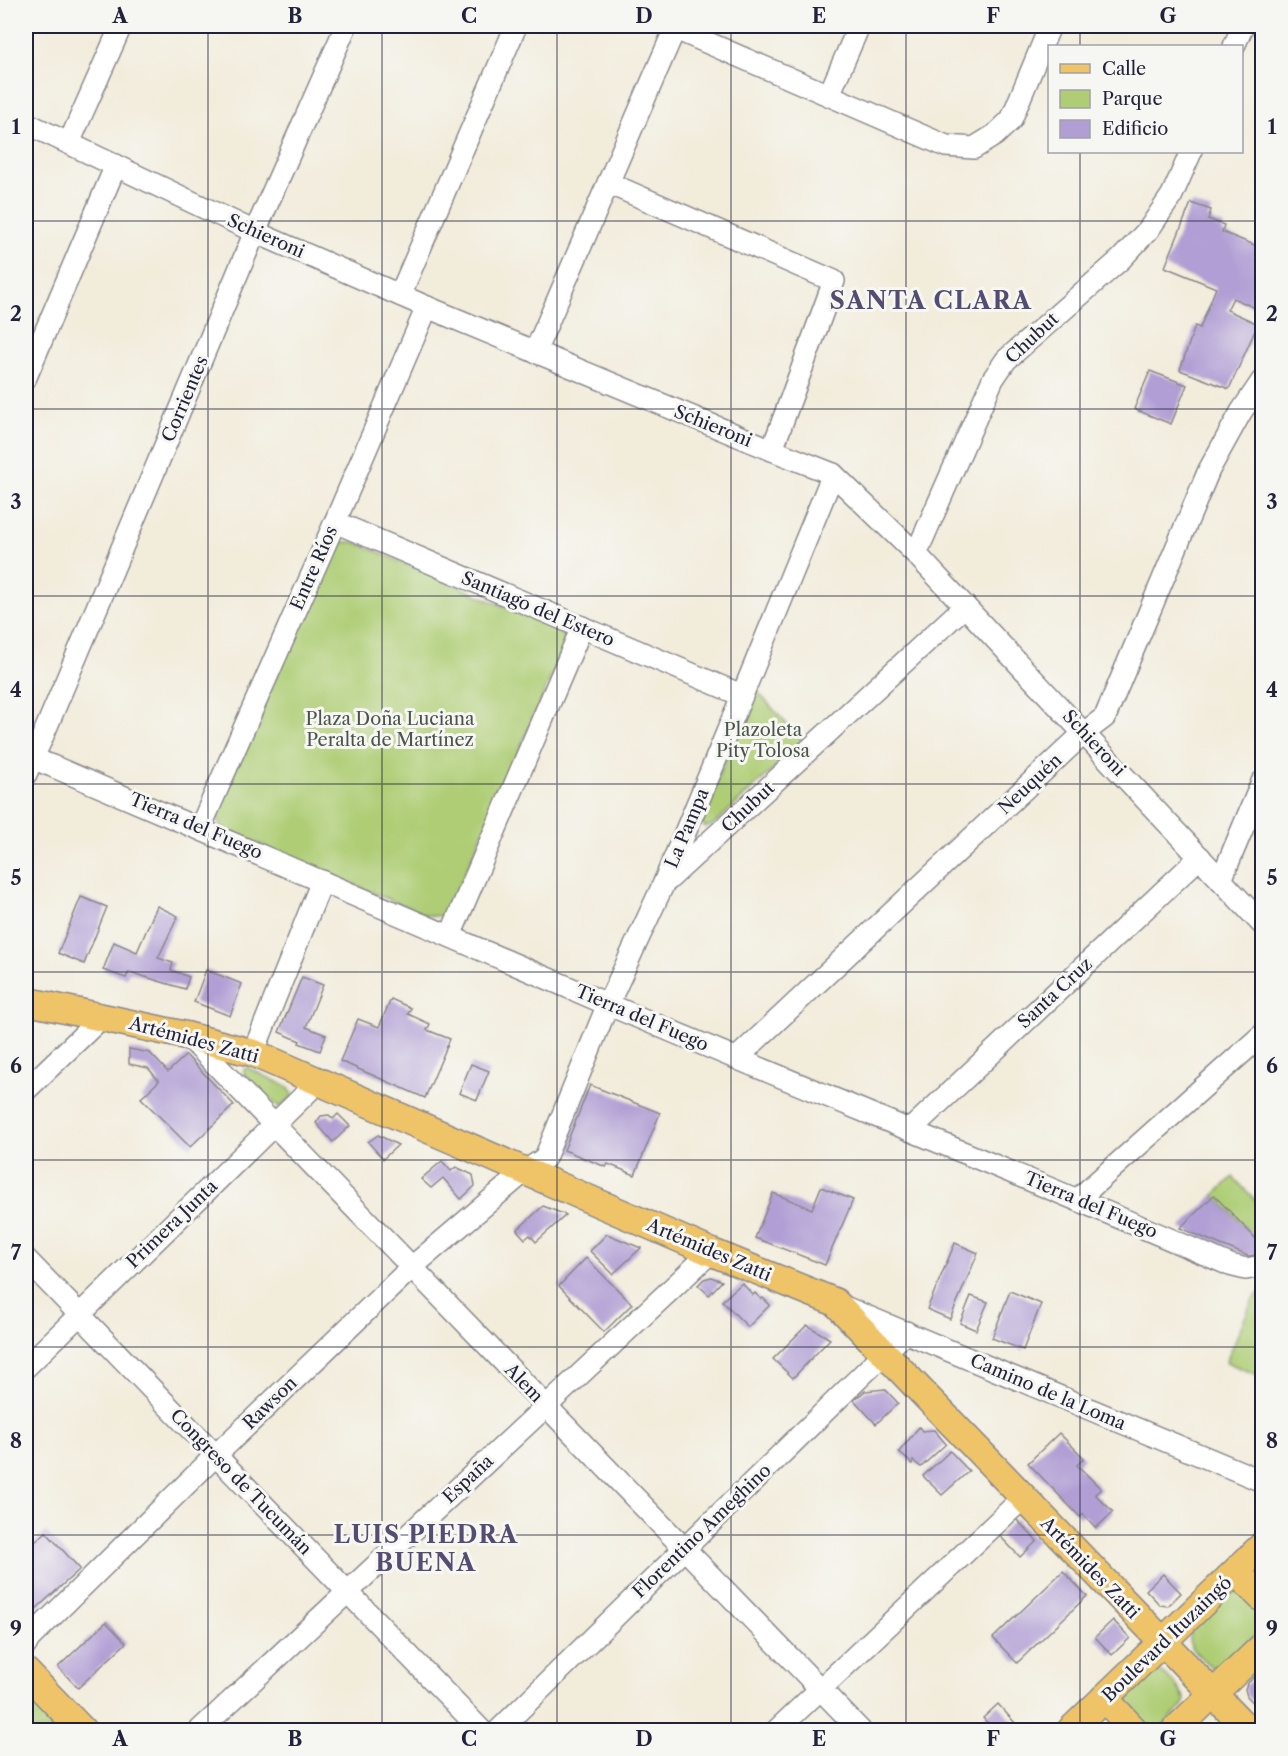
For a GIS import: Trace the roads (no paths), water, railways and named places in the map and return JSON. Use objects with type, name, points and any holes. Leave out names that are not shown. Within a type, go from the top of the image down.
[{"type":"main road","name":"Artémides Zatti","points":[[26,1001],[188,1036],[253,1053],[711,1252],[835,1302],[1248,1731]]},
{"type":"main road","name":"Boulevard Ituzaingó","points":[[1071,1731],[1263,1546]]},
{"type":"main road","points":[[1236,1572],[1263,1598]]},
{"type":"main road","points":[[1175,1731],[1263,1647]]},
{"type":"main road","points":[[26,1672],[82,1731]]},
{"type":"main road","points":[[1104,1698],[1134,1731]]},
{"type":"street","points":[[69,143],[122,26]]},
{"type":"street","name":"Corrientes","points":[[28,762],[42,738],[255,232],[346,26]]},
{"type":"street","points":[[400,295],[516,26]]},
{"type":"street","points":[[535,352],[673,26],[946,146],[974,148],[995,135],[1011,120],[1050,26]]},
{"type":"street","points":[[829,95],[859,26]]},
{"type":"street","points":[[1234,45],[1243,26]]},
{"type":"street","name":"Schieroni","points":[[26,123],[255,232],[427,307],[833,474],[916,554],[1263,924]]},
{"type":"street","name":"Chubut","points":[[916,554],[993,379],[1006,360],[1121,259],[1149,229],[1172,195],[1191,153]]},
{"type":"street","points":[[26,377],[116,165]]},
{"type":"street","points":[[608,183],[834,281],[772,450]]},
{"type":"street","name":"Entre Ríos","points":[[200,828],[427,307]]},
{"type":"street","name":"Neuquén","points":[[737,1058],[1084,733],[1105,717],[1209,470],[1241,412],[1263,381]]},
{"type":"street","name":"La Pampa","points":[[525,1171],[545,1158],[609,1004],[663,885],[833,474]]},
{"type":"street","name":"Santiago del Estero","points":[[335,522],[741,695]]},
{"type":"street","name":"Chubut","points":[[663,885],[965,606]]},
{"type":"street","points":[[450,936],[582,627]]},
{"type":"street","name":"Tierra del Fuego","points":[[28,762],[200,828],[609,1004],[1078,1199],[1230,1265],[1246,1269],[1262,1266]]},
{"type":"street","points":[[1221,880],[1263,782]]},
{"type":"street","name":"Santa Cruz","points":[[910,1130],[1200,857]]},
{"type":"street","points":[[253,1053],[322,880]]},
{"type":"street","points":[[26,1090],[102,1017]]},
{"type":"street","points":[[1078,1199],[1263,1035]]},
{"type":"street","name":"Alem","points":[[188,1036],[860,1731]]},
{"type":"street","name":"Primera Junta","points":[[26,1367],[319,1081]]},
{"type":"street","name":"Rawson","points":[[26,1645],[37,1630],[412,1267],[525,1171]]},
{"type":"street","name":"España","points":[[200,1731],[711,1252]]},
{"type":"street","name":"Congreso de Tucumán","points":[[26,1259],[482,1731]]},
{"type":"street","name":"Camino de la Loma","points":[[835,1302],[1263,1481]]},
{"type":"street","name":"Florentino Ameghino","points":[[499,1731],[906,1332]]},
{"type":"street","points":[[777,1731],[1023,1498]]},
{"type":"district","name":"SANTA CLARA","points":[[931,301]]},
{"type":"district","name":"LUIS PIEDRA BUENA","points":[[426,1549]]},
{"type":"park label","name":"Plaza Doña Luciana Peralta de Martínez","points":[[390,729]]},
{"type":"park label","name":"Plazoleta Pity Tolosa","points":[[763,740]]}]
